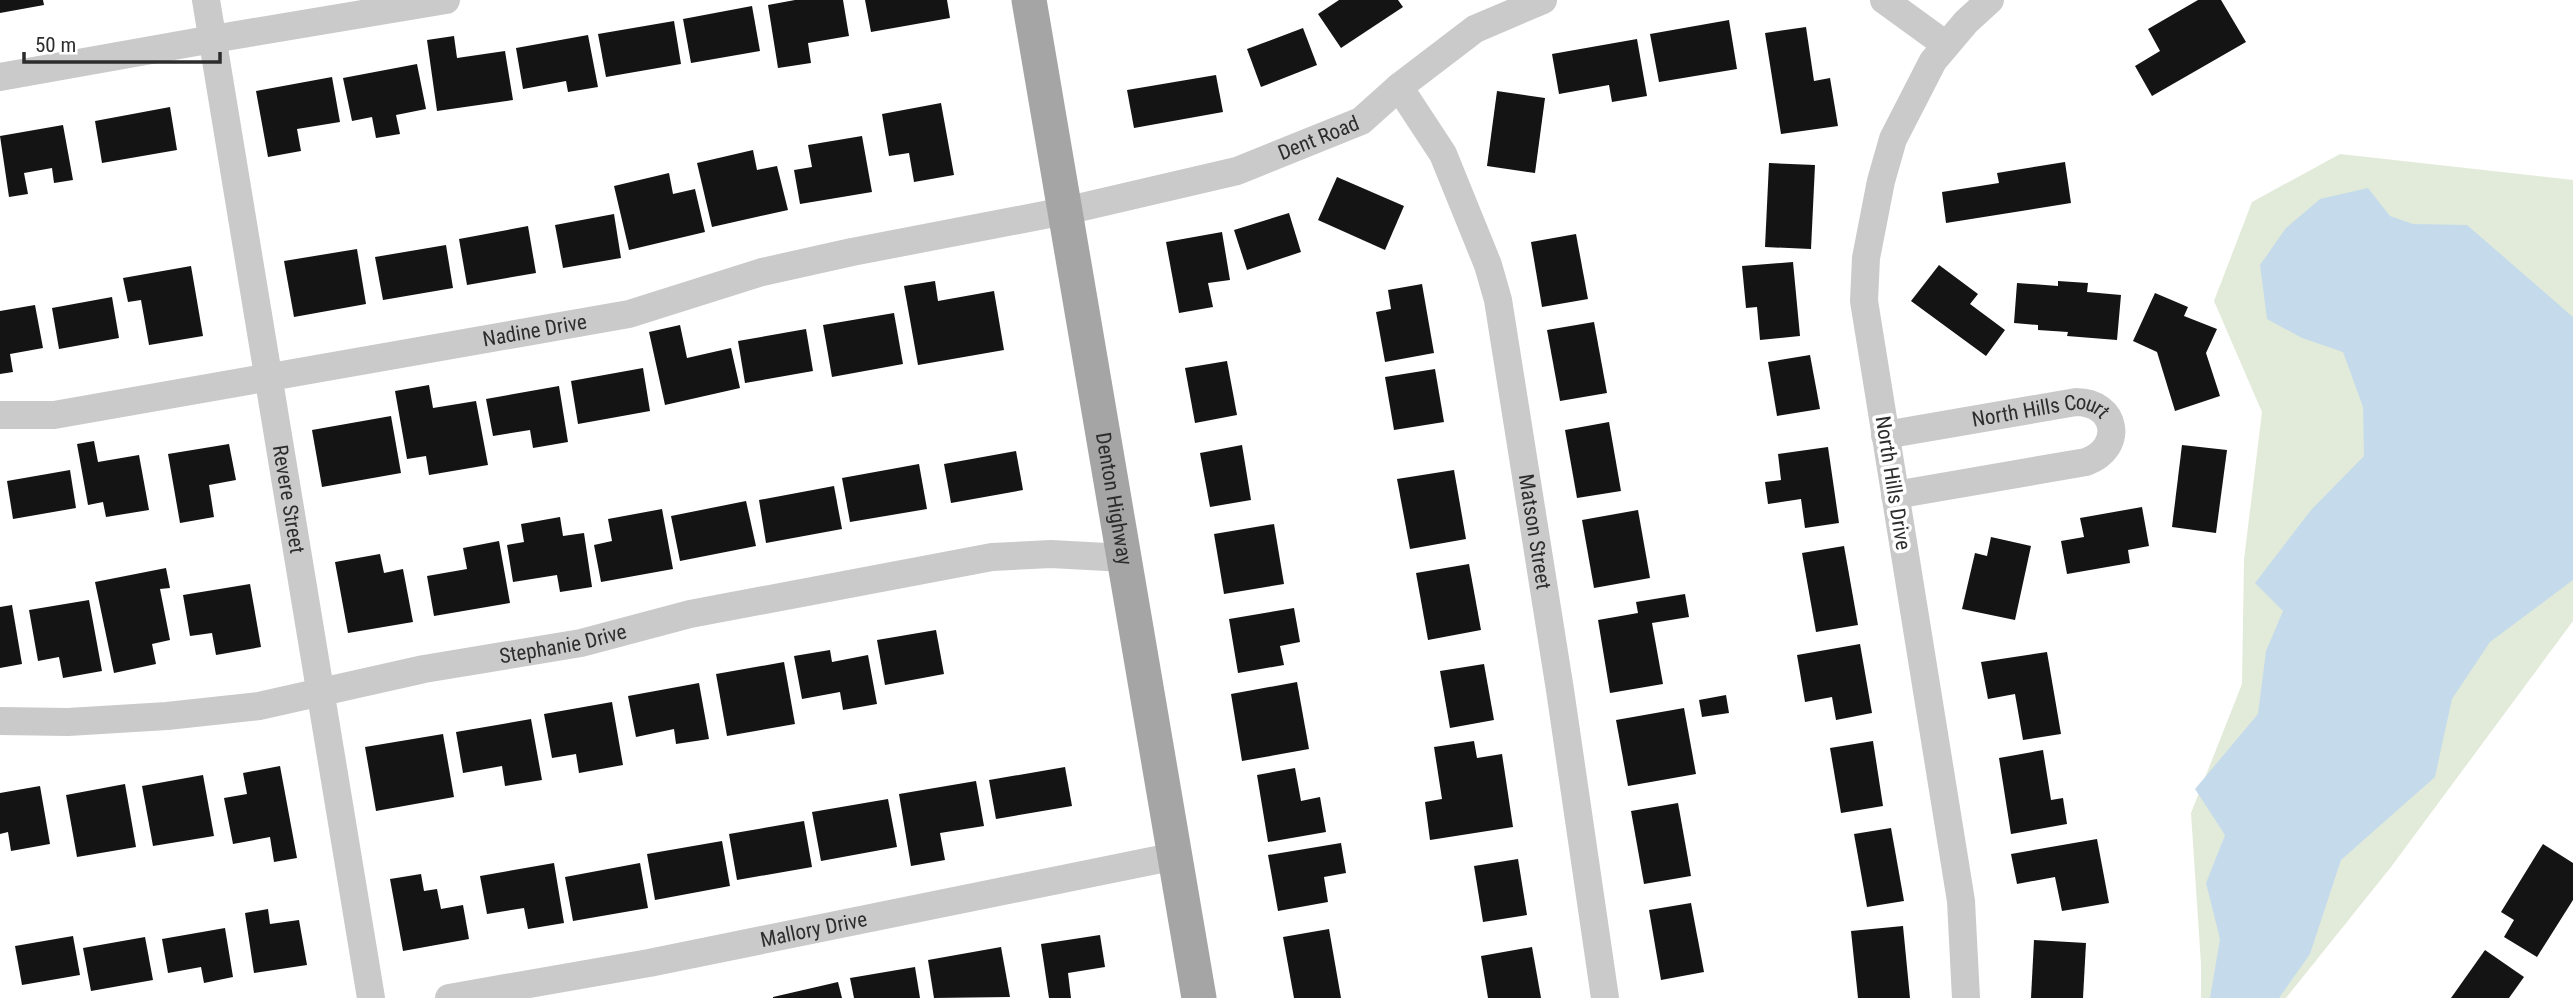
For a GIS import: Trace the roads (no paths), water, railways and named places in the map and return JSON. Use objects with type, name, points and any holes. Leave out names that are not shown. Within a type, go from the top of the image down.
[{"type":"main road","name":"Denton Highway","points":[[1029,0],[1199,998]]},
{"type":"street","name":"Revere Street","points":[[206,0],[371,998]]},
{"type":"street","points":[[0,78],[213,38],[446,0]]},
{"type":"street","name":"Dent Road","points":[[1065,211],[1237,172],[1361,121],[1399,87],[1475,29],[1543,0]]},
{"type":"street","points":[[1884,0],[1946,46]]},
{"type":"street","name":"North Hills Drive","points":[[1966,998],[1961,901],[1864,301],[1866,258],[1881,181],[1893,139],[1933,61],[1966,22],[1990,0]]},
{"type":"street","name":"Matson Street","points":[[1399,87],[1443,154],[1489,265],[1498,300],[1560,690],[1605,998]]},
{"type":"street","name":"Nadine Drive","points":[[0,415],[54,415],[629,314],[762,272],[1065,211]]},
{"type":"street","name":"North Hills Court","points":[[1885,435],[2076,402],[2094,405],[2108,417],[2111,426],[2109,445],[2103,453],[2086,462],[1895,495]]},
{"type":"street","name":"Stephanie Drive","points":[[0,721],[68,722],[167,716],[260,706],[424,669],[581,643],[690,614],[992,557],[1051,554],[1125,558]]},
{"type":"street","name":"Mallory Drive","points":[[449,998],[649,963],[1176,856]]},
{"type":"water","points":[[2368,188],[2390,216],[2413,224],[2467,225],[2573,317],[2573,580],[2490,642],[2452,699],[2435,777],[2341,860],[2310,954],[2279,998],[2210,998],[2220,939],[2206,883],[2225,835],[2195,789],[2258,714],[2266,651],[2283,611],[2255,583],[2311,510],[2364,456],[2363,407],[2343,352],[2302,338],[2267,319],[2260,265],[2286,228],[2320,199]]}]
